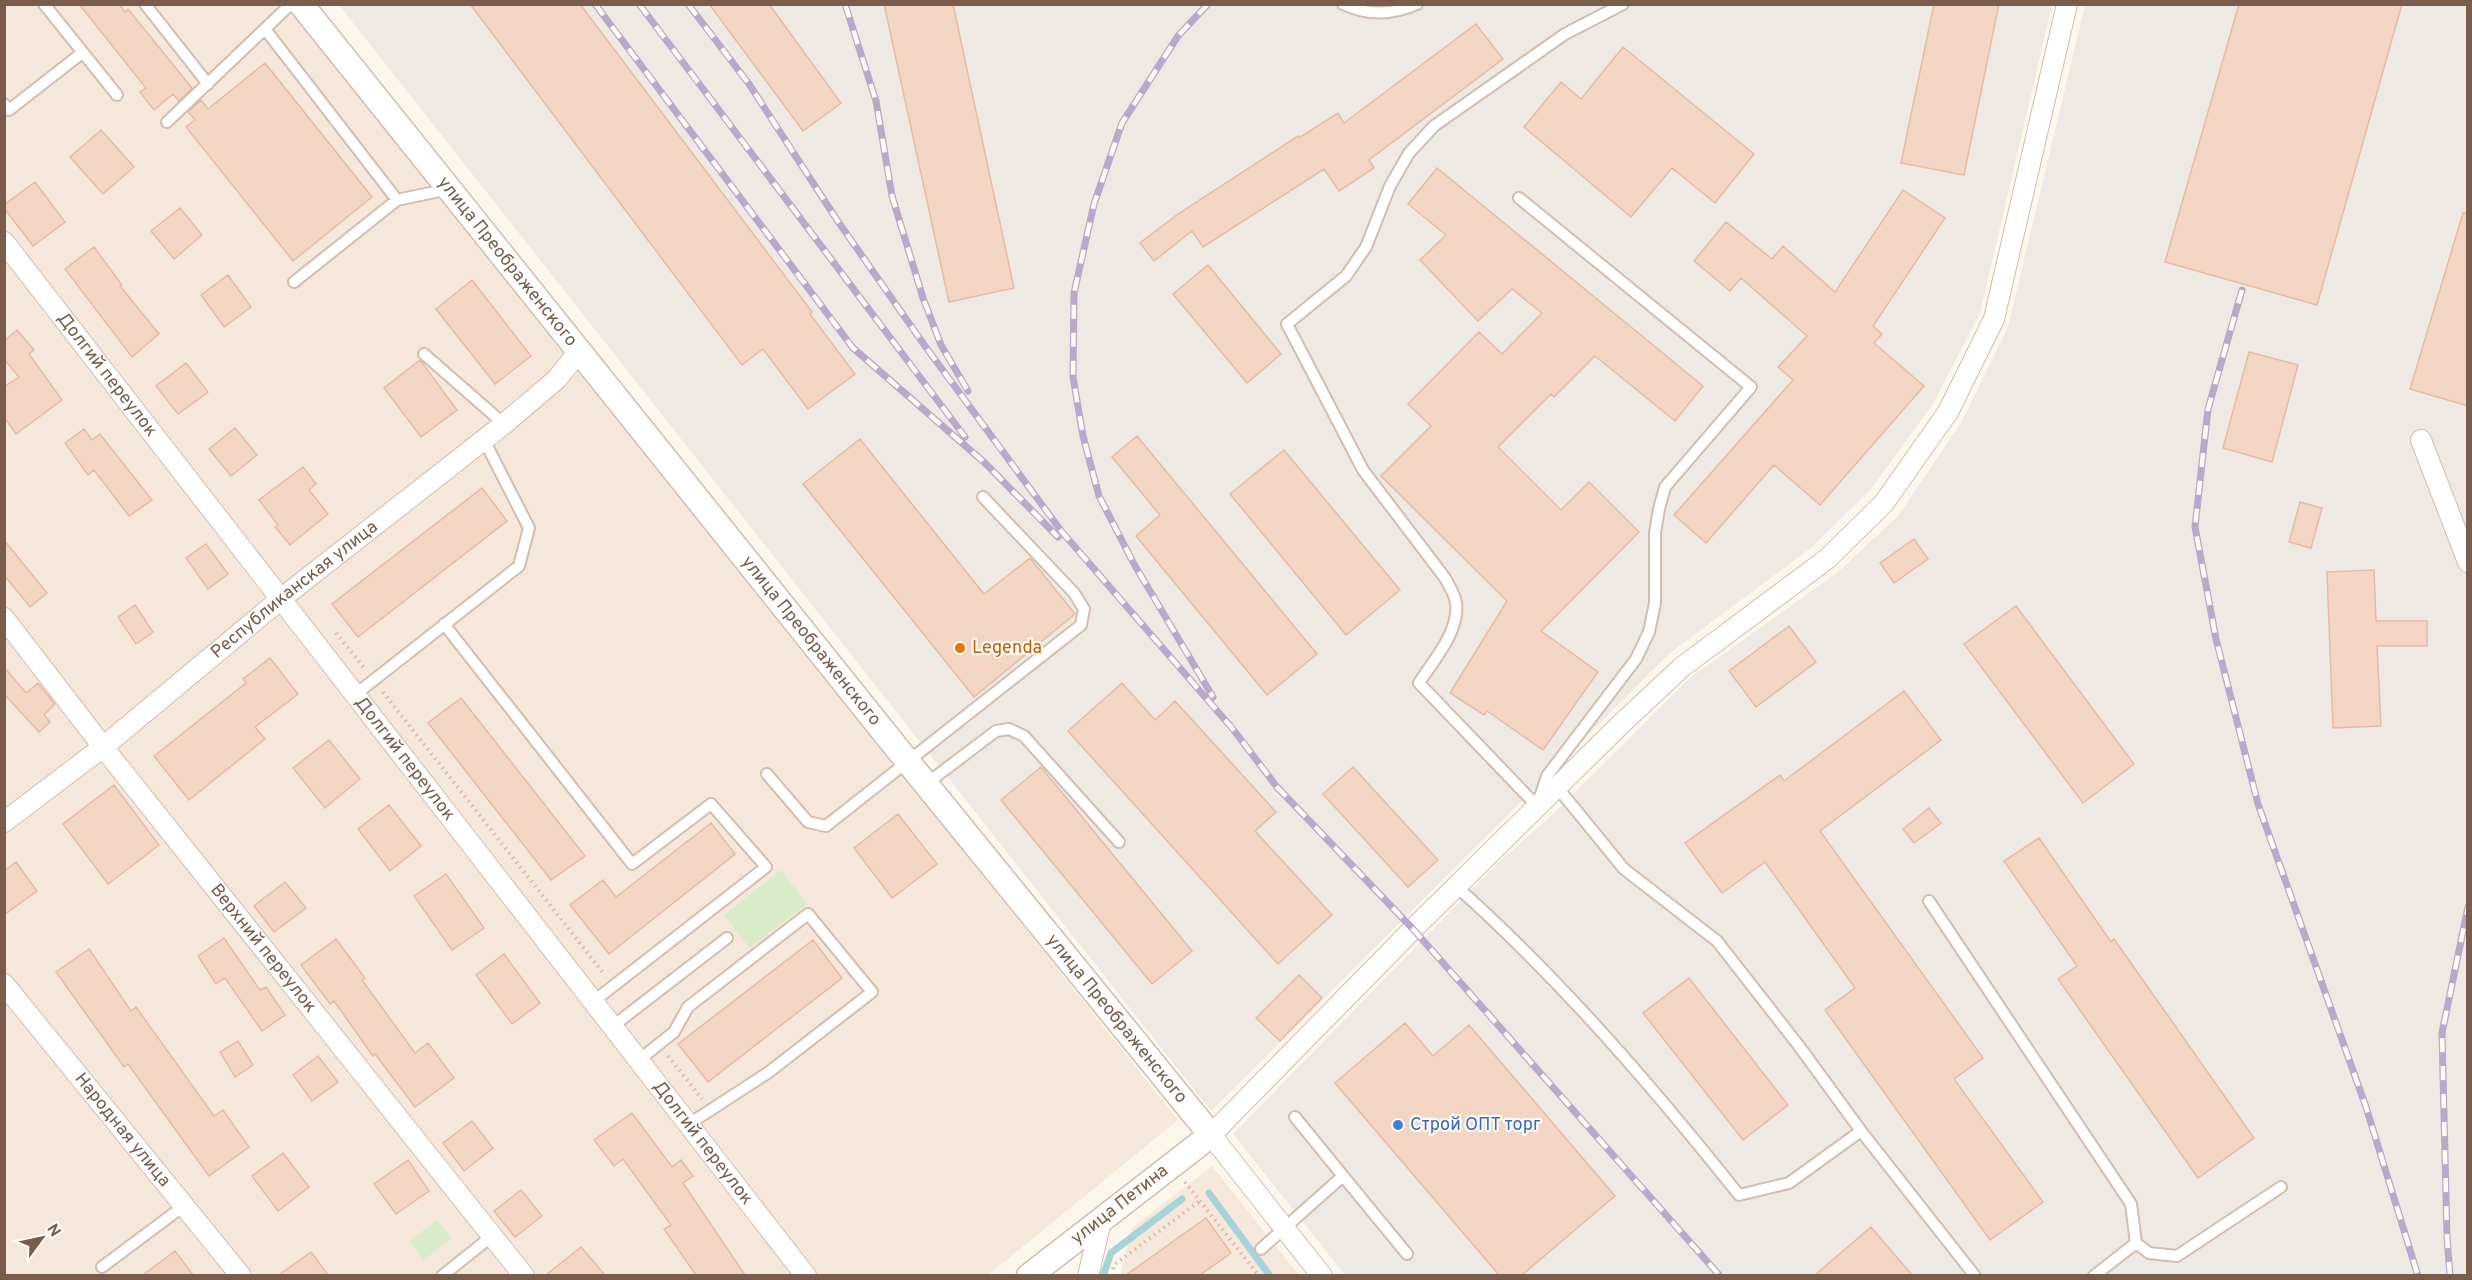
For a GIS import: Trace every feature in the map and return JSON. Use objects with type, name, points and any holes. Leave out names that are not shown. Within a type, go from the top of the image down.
[{"type":"street","name":"улица Преображенского","points":[[300,4],[1322,1275]]},
{"type":"street","points":[[1210,1135],[1456,886],[1682,667],[1827,559],[1884,503],[1948,412],[1994,319],[2067,4]]},
{"type":"street","name":"Долгий переулок","points":[[4,243],[806,1275]]},
{"type":"street","name":"Республиканская улица","points":[[4,822],[103,747],[282,598],[504,424],[557,379],[579,351]]},
{"type":"street","points":[[2421,440],[2468,562]]},
{"type":"street","name":"Верхний переулок","points":[[4,618],[103,747],[524,1275]]},
{"type":"street","name":"Народная улица","points":[[4,984],[241,1275]]},
{"type":"street","name":"улица Петина","points":[[1029,1275],[1210,1135]]},
{"type":"street","points":[[1088,1275],[1102,1217]]},
{"type":"lane","points":[[44,4],[117,95]]},
{"type":"lane","points":[[145,4],[208,84]]},
{"type":"lane","points":[[168,122],[291,4]]},
{"type":"lane","points":[[1343,4],[1354,10],[1378,14],[1400,12],[1417,4]]},
{"type":"lane","points":[[1519,198],[1751,387],[1665,487],[1655,533],[1655,603],[1649,632],[1636,659],[1547,776],[1537,806],[1419,683],[1450,633],[1456,615],[1453,592],[1445,578],[1362,470],[1287,324],[1346,276],[1366,247],[1390,186],[1409,153],[1434,126],[1565,33],[1623,4]]},
{"type":"lane","points":[[266,29],[397,200]]},
{"type":"lane","points":[[4,104],[9,110],[82,53]]},
{"type":"lane","points":[[294,282],[397,200],[449,189]]},
{"type":"lane","points":[[424,354],[504,424]]},
{"type":"lane","points":[[356,694],[519,566],[529,528],[484,440]]},
{"type":"lane","points":[[767,774],[808,822],[826,826],[1081,625],[1084,609],[1074,593],[983,497]]},
{"type":"lane","points":[[444,624],[632,864],[711,804],[766,867],[594,1001]]},
{"type":"lane","points":[[926,785],[996,732],[1009,729],[1024,736],[1119,842]]},
{"type":"lane","points":[[1557,787],[1624,868],[1717,941],[1861,1131],[1975,1275]]},
{"type":"lane","points":[[1456,886],[1506,931],[1579,1006],[1686,1128],[1739,1195],[1789,1183],[1861,1131]]},
{"type":"lane","points":[[1929,901],[2131,1204],[2136,1243],[2149,1253],[2177,1256],[2281,1187]]},
{"type":"lane","points":[[639,1060],[674,1032],[688,1007],[808,914],[872,992],[769,1072],[689,1125]]},
{"type":"lane","points":[[613,1026],[727,938]]},
{"type":"lane","points":[[1295,1116],[1407,1254]]},
{"type":"lane","points":[[1261,1250],[1343,1176]]},
{"type":"lane","points":[[102,1267],[185,1205]]},
{"type":"lane","points":[[442,1275],[492,1236]]},
{"type":"lane","points":[[2094,1275],[2136,1243]]},
{"type":"path","points":[[333,628],[613,986]]},
{"type":"path","points":[[659,1044],[710,1110]]},
{"type":"path","points":[[1111,1275],[1115,1264],[1201,1200],[1259,1275]]},
{"type":"shaded area","points":[[5,5],[289,5],[1178,1120],[988,1275],[5,1276]]},
{"type":"shaded area","points":[[339,5],[2052,5],[1980,313],[1933,404],[1870,490],[1812,547],[1670,653],[1211,1111]]},
{"type":"shaded area","points":[[2085,5],[2467,5],[2467,1275],[1345,1275],[1233,1134],[1502,859],[1548,819],[1690,678],[1838,572],[1898,516],[1961,423],[2008,327]]},
{"type":"shaded area","points":[[1212,1166],[1299,1275],[1120,1276],[1132,1228]]},
{"type":"green space","points":[[781,870],[807,904],[750,948],[724,915]]},
{"type":"green space","points":[[437,1220],[452,1238],[424,1260],[409,1241]]},
{"type":"building","points":[[79,4],[119,4],[125,12],[128,9],[192,88],[179,101],[173,94],[154,110],[140,92],[146,88]]},
{"type":"building","points":[[470,4],[580,4],[812,312],[810,314],[855,374],[808,409],[763,349],[742,365]]},
{"type":"building","points":[[709,4],[769,4],[841,103],[803,131]]},
{"type":"building","points":[[884,4],[953,4],[1014,288],[949,302]]},
{"type":"building","points":[[1934,4],[1999,4],[1964,175],[1901,163]]},
{"type":"building","points":[[2239,4],[2402,4],[2317,305],[2165,262]]},
{"type":"building","points":[[1476,24],[1503,59],[1369,160],[1374,168],[1339,191],[1324,169],[1203,247],[1192,231],[1154,261],[1140,243],[1178,214],[1298,136],[1299,138],[1338,113],[1344,123]]},
{"type":"building","points":[[1623,47],[1754,154],[1715,203],[1672,168],[1631,217],[1524,127],[1561,82],[1581,99]]},
{"type":"building","points":[[265,63],[372,197],[293,261],[186,127],[195,120],[188,112],[201,100],[208,109]]},
{"type":"building","points":[[101,130],[134,167],[103,194],[70,157]]},
{"type":"building","points":[[1437,168],[1703,386],[1675,421],[1595,356],[1554,397],[1551,394],[1498,447],[1561,510],[1589,482],[1639,532],[1541,631],[1598,672],[1543,750],[1487,711],[1484,715],[1450,693],[1507,601],[1381,476],[1431,426],[1408,404],[1479,332],[1502,354],[1542,313],[1512,289],[1478,321],[1420,260],[1446,235],[1408,204]]},
{"type":"building","points":[[35,182],[65,222],[33,246],[4,205]]},
{"type":"building","points":[[1903,190],[1945,218],[1873,326],[1882,334],[1874,343],[1924,386],[1820,505],[1774,465],[1706,543],[1674,515],[1793,380],[1778,367],[1807,336],[1741,278],[1730,291],[1694,261],[1726,222],[1772,259],[1783,246],[1835,292]]},
{"type":"building","points":[[180,208],[202,235],[174,259],[151,231]]},
{"type":"building","points":[[2463,213],[2468,213],[2468,406],[2410,389]]},
{"type":"building","points":[[94,247],[122,285],[120,286],[159,334],[132,357],[65,269]]},
{"type":"building","points":[[1208,265],[1281,354],[1247,383],[1173,294]]},
{"type":"building","points":[[228,275],[251,307],[224,327],[201,295]]},
{"type":"building","points":[[472,280],[531,356],[495,384],[436,309]]},
{"type":"building","points":[[17,330],[34,350],[29,354],[62,400],[16,434],[4,417],[4,387],[19,377],[4,359],[4,341]]},
{"type":"building","points":[[2249,352],[2298,365],[2272,462],[2223,448]]},
{"type":"building","points":[[420,360],[457,410],[421,437],[384,388]]},
{"type":"building","points":[[186,363],[208,392],[178,414],[156,386]]},
{"type":"building","points":[[235,428],[257,455],[231,476],[209,449]]},
{"type":"building","points":[[84,429],[92,440],[100,434],[152,500],[129,516],[94,470],[88,475],[65,443]]},
{"type":"building","points":[[1137,436],[1317,654],[1267,695],[1136,536],[1160,515],[1112,457]]},
{"type":"building","points":[[860,439],[984,594],[1030,558],[1075,614],[974,697],[803,484]]},
{"type":"building","points":[[1284,450],[1400,590],[1346,635],[1230,494]]},
{"type":"building","points":[[303,467],[316,484],[309,490],[328,514],[290,545],[275,527],[278,525],[259,500]]},
{"type":"building","points":[[482,488],[507,521],[358,637],[332,604]]},
{"type":"building","points":[[2300,502],[2322,508],[2311,548],[2289,542]]},
{"type":"building","points":[[1914,539],[1928,559],[1894,583],[1880,563]]},
{"type":"building","points":[[4,540],[47,593],[30,607],[4,575]]},
{"type":"building","points":[[206,544],[228,574],[208,589],[186,558]]},
{"type":"building","points":[[2374,570],[2376,621],[2427,621],[2427,646],[2377,646],[2381,726],[2333,728],[2327,572]]},
{"type":"building","points":[[135,605],[153,632],[136,644],[118,617]]},
{"type":"building","points":[[2016,606],[2134,764],[2083,803],[1964,644]]},
{"type":"building","points":[[1789,626],[1816,662],[1756,707],[1729,671]]},
{"type":"building","points":[[270,658],[298,694],[255,727],[265,739],[189,800],[154,756],[246,683],[243,679]]},
{"type":"building","points":[[4,667],[26,693],[38,683],[55,704],[44,715],[50,722],[39,732],[4,694]]},
{"type":"building","points":[[1122,683],[1155,720],[1175,701],[1276,812],[1255,831],[1332,915],[1278,964],[1068,731]]},
{"type":"building","points":[[1904,691],[1941,740],[1820,831],[1983,1058],[1954,1079],[2043,1202],[1990,1240],[1825,1010],[1855,988],[1765,862],[1722,893],[1685,843],[1780,775],[1784,781]]},
{"type":"building","points":[[461,698],[585,856],[551,880],[428,723]]},
{"type":"building","points":[[329,740],[360,779],[325,808],[293,768]]},
{"type":"building","points":[[1041,767],[1192,951],[1152,984],[1001,800]]},
{"type":"building","points":[[1353,767],[1438,860],[1408,887],[1323,794]]},
{"type":"building","points":[[114,785],[159,845],[108,884],[63,824]]},
{"type":"building","points":[[389,805],[421,846],[390,871],[358,829]]},
{"type":"building","points":[[1929,808],[1941,823],[1914,843],[1903,829]]},
{"type":"building","points":[[898,814],[937,864],[892,898],[854,848]]},
{"type":"building","points":[[711,823],[735,854],[609,954],[570,905],[603,880],[616,897]]},
{"type":"building","points":[[2039,838],[2111,942],[2114,939],[2254,1138],[2198,1178],[2058,979],[2077,966],[2004,861]]},
{"type":"building","points":[[16,862],[37,891],[4,915],[4,871]]},
{"type":"building","points":[[446,874],[484,928],[452,950],[414,896]]},
{"type":"building","points":[[285,882],[306,908],[274,932],[254,906]]},
{"type":"building","points":[[224,938],[260,990],[266,987],[285,1015],[262,1031],[225,978],[216,984],[198,956]]},
{"type":"building","points":[[336,939],[365,978],[362,980],[415,1053],[428,1043],[454,1078],[415,1107],[375,1054],[373,1056],[334,1001],[330,1004],[301,965]]},
{"type":"building","points":[[813,940],[842,978],[708,1082],[678,1044]]},
{"type":"building","points":[[89,949],[131,1011],[136,1007],[214,1116],[223,1110],[249,1147],[209,1176],[128,1064],[124,1067],[56,972]]},
{"type":"building","points":[[504,954],[540,1003],[512,1024],[476,975]]},
{"type":"building","points":[[1299,975],[1322,998],[1280,1041],[1256,1018]]},
{"type":"building","points":[[1689,978],[1788,1105],[1743,1140],[1643,1013]]},
{"type":"building","points":[[1405,1023],[1433,1056],[1469,1025],[1615,1196],[1522,1275],[1499,1275],[1335,1083]]},
{"type":"building","points":[[238,1041],[253,1065],[235,1077],[220,1052]]},
{"type":"building","points":[[318,1056],[338,1082],[312,1101],[293,1075]]},
{"type":"building","points":[[632,1113],[672,1167],[681,1160],[693,1176],[683,1183],[745,1275],[696,1275],[664,1229],[671,1225],[623,1159],[614,1166],[594,1140]]},
{"type":"building","points":[[472,1121],[493,1148],[464,1171],[443,1143]]},
{"type":"building","points":[[283,1153],[309,1187],[278,1211],[252,1176]]},
{"type":"building","points":[[408,1160],[429,1191],[396,1214],[374,1184]]},
{"type":"building","points":[[521,1190],[542,1216],[515,1237],[494,1211]]},
{"type":"building","points":[[1206,1218],[1231,1253],[1200,1275],[1126,1275]]},
{"type":"building","points":[[1871,1227],[1912,1275],[1815,1275]]},
{"type":"building","points":[[581,1247],[605,1275],[546,1275]]},
{"type":"building","points":[[175,1251],[193,1275],[143,1275]]},
{"type":"building","points":[[311,1252],[328,1275],[279,1275]]},
{"type":"waterway","points":[[1209,1193],[1270,1276]]},
{"type":"waterway","points":[[1103,1276],[1111,1253],[1182,1199]]},
{"type":"railway","points":[[595,4],[853,348],[985,463],[1058,537]]},
{"type":"railway","points":[[639,4],[965,437]]},
{"type":"railway","points":[[688,4],[749,84],[837,220],[925,346],[1062,532],[1232,728],[1277,787],[1413,929],[1720,1276]]},
{"type":"railway","points":[[845,4],[876,101],[892,196],[923,298],[941,345],[968,391]]},
{"type":"railway","points":[[1208,4],[1178,36],[1122,123],[1094,204],[1074,293],[1073,377],[1083,436],[1099,496],[1134,564],[1213,697]]},
{"type":"railway","points":[[2242,290],[2208,409],[2195,527],[2216,639],[2258,804],[2366,1107],[2418,1276]]},
{"type":"railway","points":[[2450,1276],[2442,1033],[2468,907]]},
{"type":"place","name":"Legenda","points":[[960,648]]},
{"type":"place","name":"Строй ОПТ торг","points":[[1398,1125]]}]
